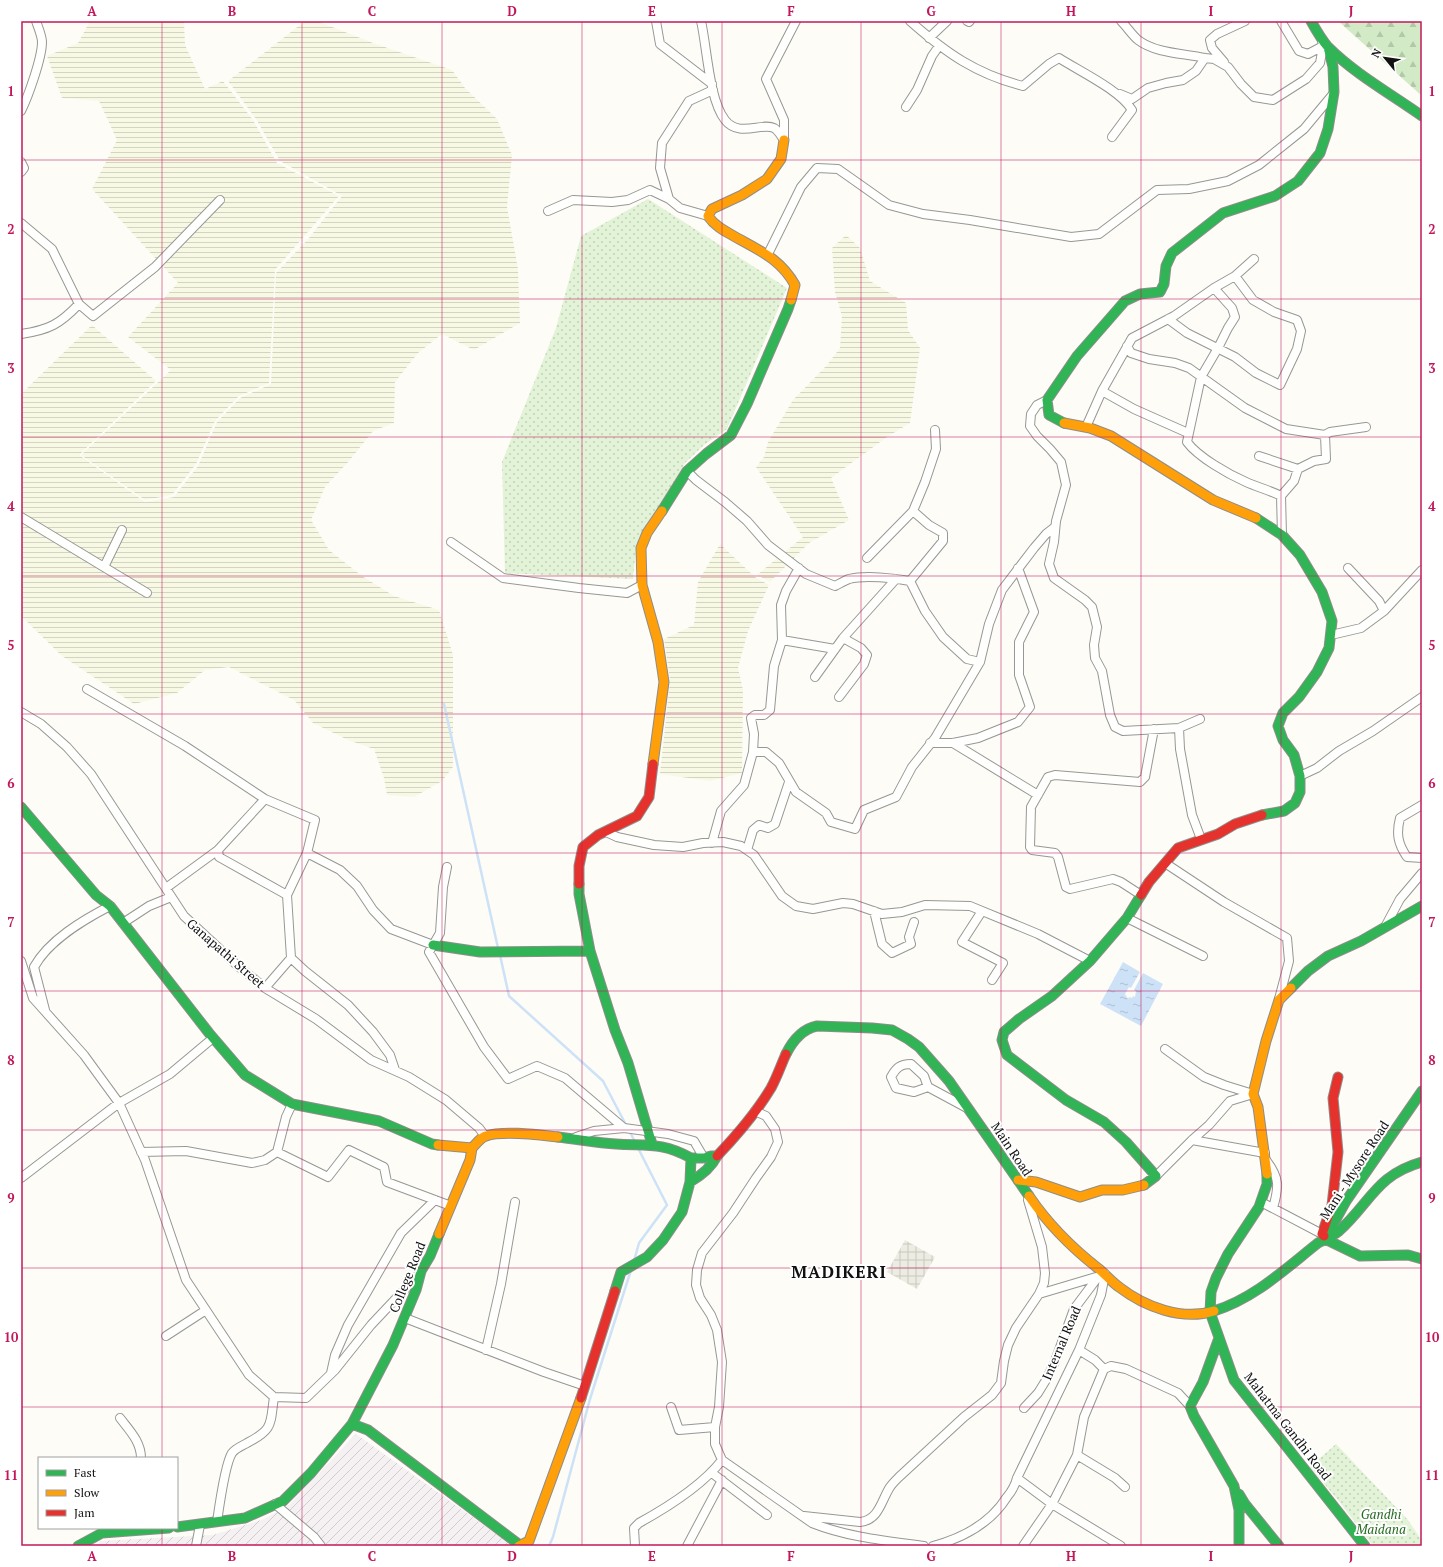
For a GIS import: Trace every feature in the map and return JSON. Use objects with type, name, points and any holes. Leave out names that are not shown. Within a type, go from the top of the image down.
[{"type":"main road","points":[[1018,1180],[1036,1182],[1080,1197],[1102,1190],[1123,1190],[1145,1185],[1156,1176],[1126,1142],[1104,1122],[1066,1100],[1007,1055],[1002,1040],[1004,1032],[1019,1019],[1052,996],[1090,960],[1127,918],[1149,882],[1178,848],[1218,834],[1235,824],[1253,817],[1284,810],[1295,803],[1300,792],[1300,776],[1294,755],[1283,740],[1278,726],[1283,714],[1299,697],[1318,672],[1329,648],[1332,621],[1322,592],[1300,555],[1282,535],[1252,515],[1213,500],[1111,436],[1086,427],[1065,423],[1049,415],[1047,400],[1077,356],[1125,301],[1140,294],[1160,292],[1164,284],[1166,266],[1172,254],[1223,213],[1274,196],[1298,181],[1320,153],[1328,129],[1334,92],[1333,67],[1324,44],[1311,21]]},
{"type":"main road","points":[[1324,44],[1356,70],[1422,116]]},
{"type":"main road","points":[[652,1144],[628,1063],[615,1030],[590,951],[579,894],[579,866],[583,847],[598,835],[637,816],[649,796],[664,682],[658,642],[642,585],[641,548],[647,532],[687,471],[731,435],[747,404],[788,309],[795,285],[791,275],[768,254],[743,242],[712,223],[708,216],[712,209],[742,195],[767,179],[781,159],[784,140]]},
{"type":"main road","points":[[21,807],[96,895],[110,906],[213,1038],[245,1075],[292,1104],[379,1121],[432,1144],[472,1148],[486,1136],[511,1134],[571,1138],[616,1144],[652,1144],[677,1150],[692,1158],[716,1156]]},
{"type":"main road","points":[[1210,1312],[1211,1292],[1216,1278],[1228,1254],[1261,1202],[1267,1184],[1258,1107],[1253,1094],[1266,1041],[1279,1000],[1308,971],[1328,956],[1361,941],[1422,906]]},
{"type":"main road","points":[[433,945],[480,952],[590,951]]},
{"type":"main road","name":"Main Road","points":[[690,1182],[706,1172],[714,1163],[716,1156],[755,1110],[771,1087],[790,1047],[796,1038],[804,1031],[814,1026],[885,1029],[895,1031],[911,1040],[924,1052],[956,1090],[1050,1225],[1101,1276],[1135,1297],[1165,1310],[1183,1314],[1210,1312],[1226,1307],[1244,1299],[1289,1268],[1324,1236]]},
{"type":"main road","points":[[1338,1077],[1333,1098],[1338,1152],[1332,1205],[1324,1236],[1336,1235],[1346,1225],[1368,1197],[1390,1177],[1408,1165],[1422,1162]]},
{"type":"main road","name":"Mani - Mysore Road","points":[[1420,1097],[1346,1201],[1324,1236],[1360,1256],[1408,1255],[1422,1259]]},
{"type":"main road","name":"College Road","points":[[178,1527],[245,1518],[283,1501],[311,1473],[352,1424],[393,1345],[405,1318],[416,1290],[421,1271],[430,1256],[470,1160],[472,1148]]},
{"type":"main road","points":[[352,1424],[368,1430],[520,1546],[529,1541],[585,1386],[621,1272],[647,1257],[663,1240],[682,1212],[690,1182],[692,1158]]},
{"type":"main road","name":"Mahatma Gandhi Road","points":[[1210,1312],[1234,1380],[1365,1546]]},
{"type":"main road","points":[[1219,1338],[1199,1392],[1190,1406],[1194,1416],[1245,1504],[1279,1546]]},
{"type":"main road","points":[[1234,1486],[1239,1510],[1239,1546]]},
{"type":"main road","points":[[78,1546],[102,1533],[143,1529]]},
{"type":"street","points":[[21,111],[37,68],[42,42],[36,21]]},
{"type":"street","points":[[656,21],[660,44],[712,87]]},
{"type":"street","points":[[701,21],[712,87],[725,120],[732,126],[738,128],[773,127],[779,132],[784,140]]},
{"type":"street","points":[[784,140],[784,120],[766,78],[796,21]]},
{"type":"street","points":[[910,21],[953,56],[982,72],[1003,81],[1023,86],[1049,64],[1059,58],[1115,93],[1129,104],[1132,110],[1112,137]]},
{"type":"street","points":[[929,38],[947,21]]},
{"type":"street","points":[[1121,21],[1137,38],[1148,46],[1167,52],[1214,59],[1228,67]]},
{"type":"street","points":[[1245,21],[1217,34],[1210,40],[1212,48],[1241,84],[1254,97],[1273,100],[1306,80],[1320,63],[1324,44]]},
{"type":"street","points":[[1281,21],[1299,51],[1308,54],[1324,44]]},
{"type":"street","points":[[906,107],[917,90],[932,56],[939,46]]},
{"type":"street","points":[[1115,93],[1132,99],[1148,88],[1183,80],[1196,71],[1205,58]]},
{"type":"street","points":[[669,199],[660,168],[662,143],[689,101],[712,87]]},
{"type":"street","points":[[768,254],[801,187],[817,168],[838,169],[889,205],[923,214],[970,220],[1071,237],[1099,234],[1157,190],[1189,188],[1228,181],[1259,165],[1304,129],[1334,92]]},
{"type":"street","points":[[21,162],[24,168],[21,172]]},
{"type":"street","points":[[548,211],[573,200],[612,202],[628,200],[650,190],[669,199],[680,208],[708,216]]},
{"type":"street","points":[[21,223],[52,249],[79,304],[93,316],[155,267],[220,200]]},
{"type":"street","points":[[1086,427],[1102,391],[1132,338],[1168,319],[1214,288],[1235,276],[1254,259]]},
{"type":"street","points":[[1168,319],[1186,333],[1235,357],[1256,373],[1280,385],[1297,350],[1301,331],[1297,320],[1274,312],[1253,300],[1235,276]]},
{"type":"street","points":[[1214,288],[1232,308],[1235,317],[1202,377],[1187,442],[1194,450],[1246,482],[1281,496]]},
{"type":"street","points":[[21,334],[51,327],[65,319],[79,304]]},
{"type":"street","points":[[1127,346],[1131,353],[1149,359],[1175,363],[1189,368],[1245,408],[1286,429],[1325,435],[1330,432],[1366,428]]},
{"type":"street","points":[[1102,391],[1134,409],[1188,433]]},
{"type":"street","points":[[1047,400],[1037,406],[1031,414],[1030,426],[1037,436],[1050,448],[1061,462],[1066,486],[1055,527],[1049,564],[1054,578],[1085,600],[1092,607],[1097,627],[1094,645],[1095,658],[1102,671],[1110,715],[1115,727],[1123,731],[1179,728],[1200,719]]},
{"type":"street","points":[[867,558],[913,511],[926,482],[936,449],[935,430]]},
{"type":"street","points":[[1282,535],[1281,496],[1294,481],[1298,469],[1314,461],[1326,459],[1325,435]]},
{"type":"street","points":[[1259,456],[1298,469]]},
{"type":"street","points":[[687,471],[747,521],[768,545],[806,574],[835,586],[849,579],[887,578],[910,581]]},
{"type":"street","points":[[910,581],[943,541],[943,533],[930,525],[913,511]]},
{"type":"street","points":[[21,517],[147,593]]},
{"type":"street","points":[[753,752],[766,752],[779,764],[796,792],[826,813],[831,822],[855,829],[864,810],[896,797],[912,767],[930,743],[980,662],[989,624],[1002,590],[1046,534],[1055,527]]},
{"type":"street","points":[[104,567],[122,530]]},
{"type":"street","points":[[451,542],[503,578],[628,593],[642,585]]},
{"type":"street","points":[[712,843],[721,811],[744,785],[753,752],[754,734],[750,718],[755,715],[764,715],[770,710],[774,666],[782,640],[781,605],[786,591],[799,568]]},
{"type":"street","points":[[930,743],[953,743],[978,738],[1018,722],[1030,707],[1019,675],[1019,642],[1034,612],[1018,568]]},
{"type":"street","points":[[1348,568],[1379,601],[1384,611]]},
{"type":"street","points":[[1330,635],[1361,628],[1384,611],[1422,570]]},
{"type":"street","points":[[815,677],[844,638],[896,579]]},
{"type":"street","points":[[910,581],[925,611],[943,637],[967,659],[980,662]]},
{"type":"street","points":[[839,697],[864,664],[867,656],[861,648],[844,638]]},
{"type":"street","points":[[782,640],[835,649]]},
{"type":"street","points":[[88,689],[185,746],[265,799],[315,820],[307,853],[287,895],[291,958],[304,971],[348,1006],[373,1032],[390,1055],[395,1070]]},
{"type":"street","points":[[1300,776],[1317,768],[1339,750],[1373,731],[1422,697]]},
{"type":"street","name":"Ganapathi Street","points":[[21,712],[41,724],[67,747],[90,774],[184,916],[238,966],[265,988],[316,1019],[371,1060],[409,1077],[446,1100],[479,1128],[486,1136]]},
{"type":"street","points":[[1179,728],[1180,749],[1192,814],[1201,840]]},
{"type":"street","points":[[1141,895],[1113,879],[1070,889],[1066,887],[1058,857],[1055,853],[1032,850],[1030,847],[1031,807],[1048,777],[1055,775],[1140,782],[1145,777],[1154,729]]},
{"type":"street","points":[[953,743],[1038,795]]},
{"type":"street","points":[[747,850],[753,830],[758,825],[768,828],[775,824],[789,782]]},
{"type":"street","points":[[166,888],[218,850],[265,799]]},
{"type":"street","points":[[1422,805],[1400,818],[1396,830],[1402,849],[1407,857],[1422,858]]},
{"type":"street","points":[[606,832],[617,837],[654,844],[683,847],[723,842],[741,846],[754,856],[782,896],[796,906],[813,909],[843,903],[854,904],[882,914],[902,912],[925,904],[970,906],[1038,934],[1090,960]]},
{"type":"street","points":[[218,850],[219,857],[287,895]]},
{"type":"street","points":[[307,853],[340,870],[358,886],[373,910],[391,929],[433,945]]},
{"type":"street","points":[[1165,864],[1224,902],[1287,938],[1289,961],[1279,1000]]},
{"type":"street","points":[[447,867],[443,887],[440,933],[429,952],[484,1047],[508,1079],[537,1066],[565,1078],[624,1128]]},
{"type":"street","points":[[1385,928],[1400,899],[1422,874]]},
{"type":"street","points":[[123,923],[149,906],[172,897]]},
{"type":"street","points":[[46,1011],[34,967],[39,957],[80,922],[110,906]]},
{"type":"street","points":[[982,910],[962,942],[1003,963],[992,980]]},
{"type":"street","points":[[874,911],[882,944],[892,953],[911,944],[909,937],[914,922]]},
{"type":"street","points":[[1127,918],[1203,956]]},
{"type":"street","points":[[265,988],[291,958]]},
{"type":"street","points":[[21,961],[33,998],[84,1055],[119,1103],[141,1152],[186,1280],[249,1375],[274,1397],[306,1398],[330,1375],[371,1325],[421,1271]]},
{"type":"street","points":[[21,1178],[119,1103],[170,1074],[213,1038]]},
{"type":"street","points":[[1165,1049],[1204,1077],[1253,1094]]},
{"type":"street","points":[[928,1087],[914,1092],[896,1088],[891,1077],[896,1068],[903,1064],[911,1064],[924,1076],[928,1087],[969,1109]]},
{"type":"street","points":[[1156,1176],[1209,1125],[1230,1101],[1253,1094]]},
{"type":"street","points":[[141,1152],[186,1151],[252,1163],[265,1160],[277,1152],[286,1117],[292,1104]]},
{"type":"street","points":[[755,1110],[766,1116],[775,1129],[778,1142],[771,1158],[733,1213],[702,1252],[697,1270],[696,1285],[700,1298],[711,1315],[717,1330],[722,1362],[719,1407],[715,1427],[715,1444],[722,1460],[812,1523],[827,1529],[879,1540],[924,1546]]},
{"type":"street","points":[[571,1138],[594,1131],[624,1128],[668,1134],[694,1141],[704,1158]]},
{"type":"street","points":[[1192,1140],[1265,1157],[1274,1170],[1278,1185],[1273,1208]]},
{"type":"street","points":[[277,1152],[328,1177],[349,1150],[384,1166],[387,1182],[451,1206]]},
{"type":"street","points":[[802,1516],[860,1522],[867,1521],[874,1516],[881,1506],[890,1486],[898,1477],[964,1417],[996,1391],[1002,1378],[1008,1345],[1016,1328],[1039,1294],[1044,1283],[1045,1273],[1040,1241],[1024,1189]]},
{"type":"street","points":[[330,1375],[335,1355],[360,1301],[401,1233],[435,1200]]},
{"type":"street","points":[[486,1350],[501,1284],[515,1202]]},
{"type":"street","points":[[1261,1202],[1324,1236]]},
{"type":"street","points":[[933,1546],[951,1541],[976,1529],[992,1517],[1015,1486],[1017,1478],[1079,1350],[1101,1295],[1101,1276],[1039,1294]]},
{"type":"street","name":"Internal Road","points":[[1024,1408],[1038,1393],[1046,1380],[1057,1358],[1074,1310],[1101,1276]]},
{"type":"street","points":[[166,1336],[206,1310]]},
{"type":"street","points":[[405,1318],[486,1350],[585,1386]]},
{"type":"street","points":[[1079,1350],[1095,1360],[1104,1369]]},
{"type":"street","points":[[1023,1546],[1052,1504],[1077,1455],[1084,1417],[1104,1369],[1111,1366],[1126,1369],[1178,1393],[1190,1406]]},
{"type":"street","points":[[217,1522],[230,1457],[237,1449],[262,1435],[266,1431],[271,1421],[274,1397]]},
{"type":"street","points":[[672,1407],[679,1430],[715,1427]]},
{"type":"street","points":[[120,1418],[133,1435],[141,1449],[141,1457]]},
{"type":"street","points":[[1077,1455],[1115,1478],[1125,1488]]},
{"type":"street","points":[[634,1546],[634,1528],[702,1483],[722,1460]]},
{"type":"street","points":[[712,1473],[767,1515]]},
{"type":"street","points":[[1017,1478],[1052,1504],[1120,1546]]},
{"type":"street","points":[[687,1546],[722,1480]]},
{"type":"street","points":[[275,1504],[314,1537],[321,1546]]},
{"type":"street","points":[[196,1546],[200,1525]]},
{"type":"shaded area","points":[[905,1240],[935,1257],[917,1289],[887,1272]]},
{"type":"shaded area","points":[[356,1434],[513,1546],[99,1546],[100,1541],[213,1535],[264,1519],[289,1505]]},
{"type":"green space","points":[[90,21],[184,21],[185,45],[205,89],[223,81],[253,120],[277,163],[339,196],[275,270],[269,383],[239,396],[215,421],[196,464],[172,495],[145,500],[81,455],[171,370],[128,337],[178,283],[92,189],[117,140],[99,101],[62,98],[47,56],[78,43]]},
{"type":"green space","points":[[305,21],[317,21],[373,43],[452,70],[465,88],[497,119],[512,155],[507,207],[518,269],[520,323],[474,350],[442,334],[418,353],[395,382],[394,423],[373,431],[349,461],[325,487],[311,520],[329,550],[362,576],[394,596],[439,610],[453,655],[453,767],[442,781],[414,797],[387,795],[384,778],[374,749],[348,740],[313,723],[294,700],[229,667],[205,670],[177,693],[134,704],[62,656],[21,616],[21,394],[92,325],[156,381],[79,455],[145,502],[174,497],[198,466],[217,422],[240,398],[271,384],[276,273],[309,238],[342,196],[280,161],[256,119],[228,81]]},
{"type":"green space","points":[[1338,21],[1422,21],[1422,96]]},
{"type":"green space","points":[[648,199],[787,288],[727,429],[704,445],[685,463],[636,546],[633,579],[505,573],[502,462],[556,328],[581,236]]},
{"type":"green space","points":[[846,235],[860,248],[870,281],[906,303],[908,330],[920,348],[910,423],[887,437],[831,478],[849,520],[809,543],[770,582],[757,575],[803,537],[756,467],[764,457],[768,442],[793,400],[827,365],[840,348],[842,316],[835,292],[832,248]]},
{"type":"green space","points":[[720,544],[755,577],[769,585],[748,631],[738,668],[743,690],[742,773],[710,781],[660,774],[670,680],[664,639],[694,625],[698,582]]},
{"type":"green space","name":"Gandhi Maidana","points":[[1336,1444],[1408,1520],[1422,1541],[1422,1546],[1373,1546],[1338,1500],[1310,1467]]},
{"type":"water","points":[[1123,962],[1140,972],[1131,988],[1129,987],[1125,994],[1128,999],[1129,997],[1135,997],[1136,991],[1134,990],[1143,973],[1163,984],[1141,1026],[1100,1004]]},
{"type":"waterway","points":[[444,704],[498,948]]},
{"type":"waterway","points":[[500,955],[509,996],[603,1081],[626,1125]]},
{"type":"waterway","points":[[629,1130],[634,1140]]},
{"type":"waterway","points":[[634,1261],[639,1243],[667,1205],[638,1148]]},
{"type":"waterway","points":[[549,1546],[553,1537],[590,1399],[631,1270]]},
{"type":"traffic: fast","points":[[1311,21],[1325,44],[1339,57],[1361,75],[1422,116]]},
{"type":"traffic: fast","points":[[1064,423],[1049,415],[1047,400],[1077,356],[1125,301],[1140,294],[1160,292],[1164,284],[1166,266],[1172,253],[1223,213],[1275,196],[1298,181],[1320,153],[1328,129],[1334,92],[1333,67],[1328,47]]},
{"type":"traffic: fast","points":[[662,511],[687,471],[731,435],[747,404],[791,300]]},
{"type":"traffic: fast","points":[[1256,518],[1282,535],[1300,555],[1322,592],[1332,621],[1329,648],[1317,672],[1299,697],[1283,713],[1278,726],[1283,740],[1294,755],[1300,776],[1300,792],[1295,803],[1284,811],[1262,815]]},
{"type":"traffic: fast","points":[[21,807],[96,895],[110,906],[209,1033],[245,1075],[292,1104],[379,1121],[432,1144],[438,1145]]},
{"type":"traffic: fast","points":[[579,884],[579,894],[590,951],[615,1030],[628,1063],[652,1144]]},
{"type":"traffic: fast","points":[[1141,895],[1127,918],[1090,961],[1052,996],[1019,1019],[1004,1032],[1002,1040],[1007,1055],[1066,1100],[1104,1122],[1126,1142],[1156,1176],[1144,1185]]},
{"type":"traffic: fast","points":[[1291,988],[1308,971],[1328,956],[1361,941],[1422,906]]},
{"type":"traffic: fast","points":[[433,945],[480,952],[590,951]]},
{"type":"traffic: fast","points":[[786,1054],[802,1032],[817,1026],[892,1030],[908,1039],[919,1047],[949,1081],[1029,1196]]},
{"type":"traffic: fast","points":[[1422,1091],[1346,1201],[1325,1239],[1360,1256],[1408,1255],[1422,1259]]},
{"type":"traffic: fast","points":[[558,1137],[663,1147],[691,1158]]},
{"type":"traffic: fast","points":[[711,1156],[717,1156],[706,1171],[690,1182],[691,1158],[704,1158],[711,1156]]},
{"type":"traffic: fast","points":[[1214,1311],[1243,1299],[1269,1282],[1318,1243],[1339,1231],[1375,1190],[1394,1174],[1422,1162]]},
{"type":"traffic: fast","points":[[1267,1174],[1267,1184],[1259,1207],[1228,1254],[1216,1278],[1211,1292],[1210,1312],[1234,1380],[1365,1546]]},
{"type":"traffic: fast","points":[[615,1291],[621,1272],[647,1257],[663,1240],[682,1212],[690,1182]]},
{"type":"traffic: fast","points":[[178,1527],[245,1518],[283,1501],[311,1473],[352,1424],[393,1345],[416,1290],[421,1271],[430,1256],[439,1234]]},
{"type":"traffic: fast","points":[[1219,1338],[1203,1382],[1190,1406],[1194,1416],[1234,1486],[1239,1510],[1239,1546]]},
{"type":"traffic: fast","points":[[352,1424],[368,1430],[521,1546]]},
{"type":"traffic: fast","points":[[1239,1494],[1245,1504],[1279,1546]]},
{"type":"traffic: fast","points":[[78,1546],[102,1533],[156,1529]]},
{"type":"traffic: slow","points":[[784,140],[781,159],[767,179],[742,195],[712,209],[708,216],[719,227],[759,250],[782,268],[795,285],[791,300]]},
{"type":"traffic: slow","points":[[1064,423],[1090,428],[1111,436],[1213,500],[1256,518]]},
{"type":"traffic: slow","points":[[653,764],[664,682],[658,642],[642,585],[641,548],[647,533],[662,511]]},
{"type":"traffic: slow","points":[[1267,1174],[1258,1107],[1253,1094],[1266,1041],[1279,1000],[1291,988]]},
{"type":"traffic: slow","points":[[438,1145],[472,1148],[480,1139],[493,1134],[502,1133],[558,1137]]},
{"type":"traffic: slow","points":[[439,1234],[470,1160],[472,1148]]},
{"type":"traffic: slow","points":[[1018,1180],[1036,1182],[1080,1197],[1102,1190],[1123,1190],[1144,1185]]},
{"type":"traffic: slow","points":[[1029,1196],[1052,1226],[1079,1253],[1114,1283],[1140,1301],[1177,1313],[1202,1314],[1214,1311]]},
{"type":"traffic: slow","points":[[519,1546],[529,1541],[581,1398]]},
{"type":"traffic: jam","points":[[579,884],[579,866],[583,847],[598,835],[637,816],[649,797],[653,764]]},
{"type":"traffic: jam","points":[[1141,895],[1149,882],[1178,848],[1218,834],[1235,824],[1262,815]]},
{"type":"traffic: jam","points":[[717,1156],[746,1124],[759,1106],[773,1084],[786,1054]]},
{"type":"traffic: jam","points":[[1324,1236],[1322,1234],[1332,1205],[1338,1152],[1333,1098],[1338,1077]]},
{"type":"traffic: jam","points":[[581,1398],[615,1291]]},
{"type":"district","name":"MADIKERI","points":[[839,1271]]}]
